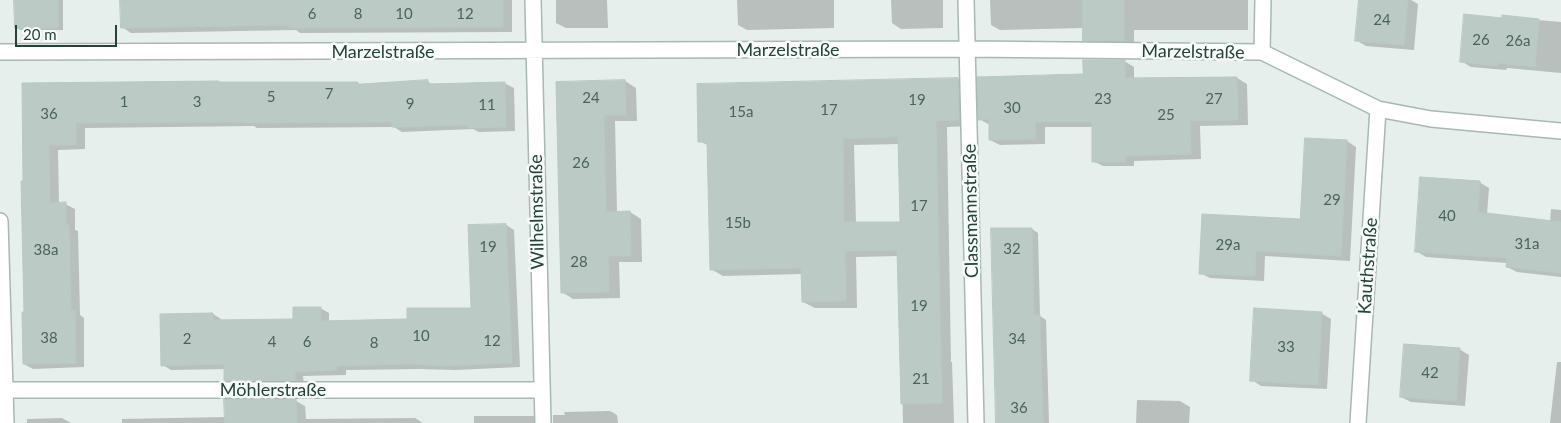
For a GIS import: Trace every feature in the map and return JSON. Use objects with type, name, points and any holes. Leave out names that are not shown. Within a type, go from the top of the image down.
[{"type":"street","name":"Wilhelmstraße","points":[[532,0],[543,423]]},
{"type":"street","name":"Classmannstraße","points":[[966,0],[976,423]]},
{"type":"street","points":[[1262,52],[1263,0]]},
{"type":"street","name":"Marzelstraße","points":[[0,52],[968,50],[1262,52],[1378,109],[1431,119],[1561,131]]},
{"type":"street","name":"Kauthstraße","points":[[1358,423],[1378,109]]},
{"type":"street","points":[[0,220],[2,390],[6,423]]},
{"type":"street","name":"Möhlerstraße","points":[[2,390],[542,390]]},
{"type":"building","points":[[14,0],[58,0],[58,28],[15,28]]},
{"type":"building","points":[[120,0],[503,0],[503,27],[289,28],[289,25],[121,28]]},
{"type":"building","points":[[1083,0],[1124,0],[1124,41],[1083,41]]},
{"type":"building","points":[[1359,0],[1408,0],[1404,45],[1355,41]]},
{"type":"building","points":[[1464,14],[1502,18],[1502,15],[1539,19],[1535,67],[1497,63],[1497,66],[1460,62]]},
{"type":"building","points":[[1083,60],[1125,60],[1125,78],[1237,77],[1238,120],[1190,121],[1191,154],[1125,156],[1125,162],[1092,162],[1092,122],[1035,122],[1036,139],[989,140],[989,119],[978,120],[977,77],[1083,74]]},
{"type":"building","points":[[958,78],[959,120],[936,121],[942,403],[901,404],[897,250],[845,251],[846,301],[802,302],[801,268],[710,270],[707,142],[698,142],[697,84]],"holes":[[[898,137],[900,222],[844,222],[843,139]]]},
{"type":"building","points":[[428,80],[428,84],[505,82],[506,127],[469,128],[468,125],[392,127],[392,122],[76,123],[76,145],[49,145],[50,203],[66,202],[66,225],[69,225],[71,311],[75,311],[76,363],[23,364],[22,83],[219,81],[358,82],[358,84]]},
{"type":"building","points":[[625,80],[626,115],[604,115],[606,212],[630,211],[631,256],[608,256],[609,292],[561,293],[556,82]]},
{"type":"building","points":[[1305,138],[1347,140],[1341,256],[1256,251],[1255,276],[1199,274],[1202,214],[1300,219]]},
{"type":"building","points":[[1420,177],[1480,181],[1478,212],[1561,222],[1561,273],[1506,267],[1507,258],[1415,252]]},
{"type":"building","points":[[506,224],[512,363],[445,366],[408,364],[337,366],[337,370],[295,372],[295,381],[224,381],[224,364],[161,366],[160,314],[213,313],[213,320],[293,319],[293,307],[321,307],[321,321],[407,319],[407,308],[471,308],[468,225]]},
{"type":"building","points":[[991,228],[1032,228],[1034,315],[1040,315],[1043,423],[996,423]]},
{"type":"building","points":[[1254,308],[1322,312],[1318,385],[1250,381]]},
{"type":"building","points":[[1404,344],[1460,348],[1456,401],[1400,397]]},
{"type":"building","points":[[224,399],[296,399],[297,423],[225,423]]}]
